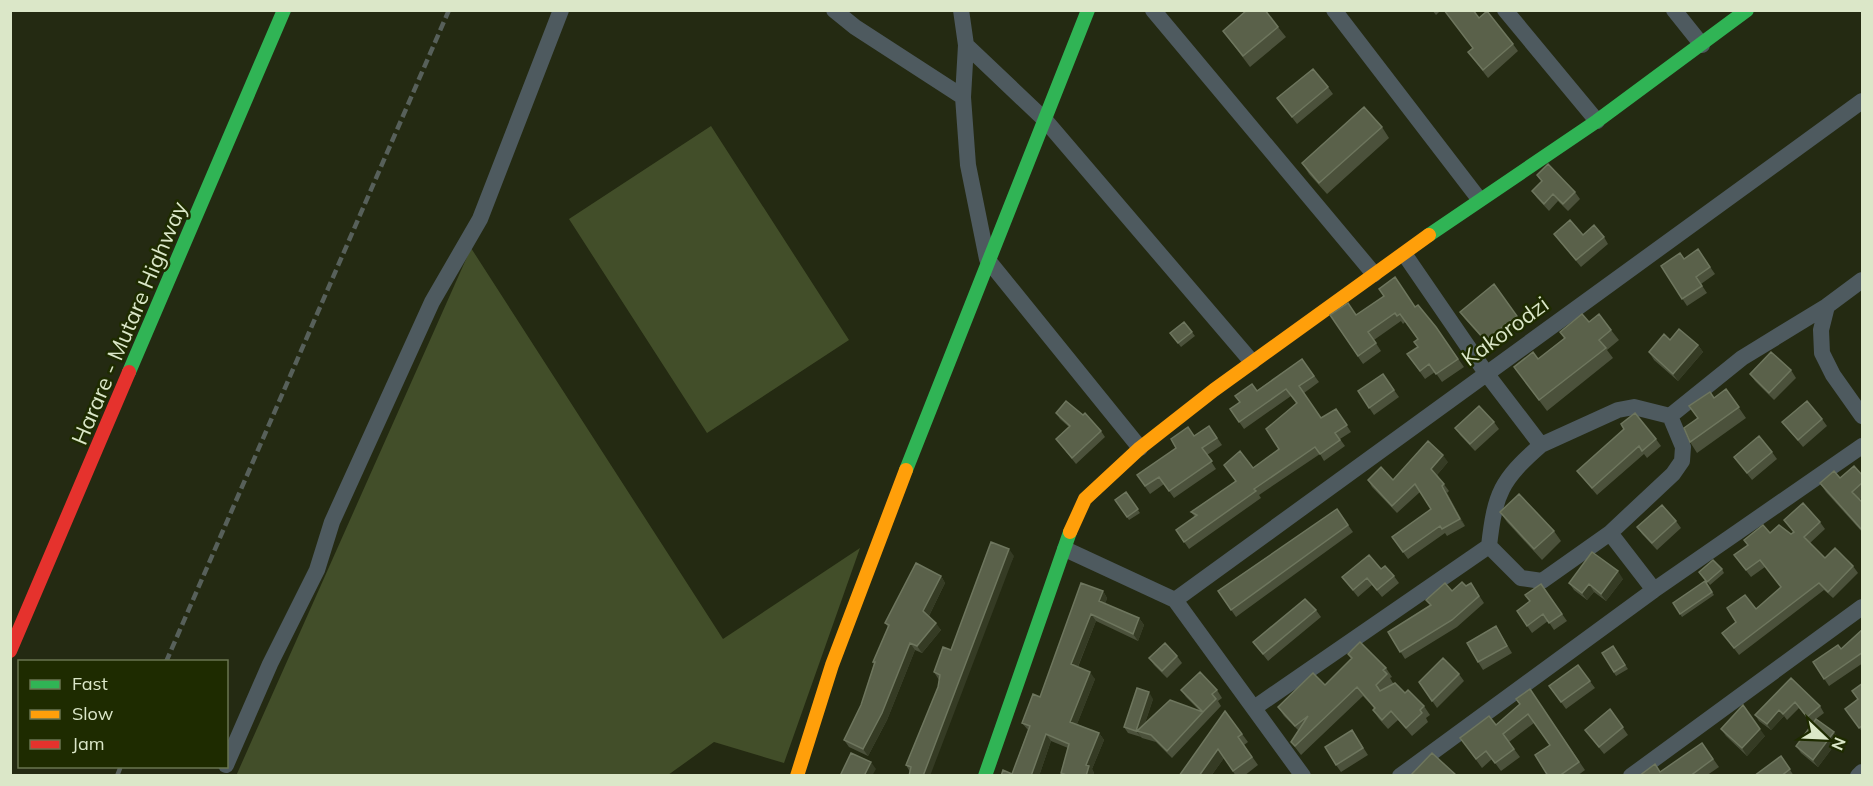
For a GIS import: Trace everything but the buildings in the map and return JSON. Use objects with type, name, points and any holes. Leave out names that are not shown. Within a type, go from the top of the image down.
[{"type":"main road","name":"Harare - Mutare Highway","points":[[10,651],[284,10]]},
{"type":"main road","points":[[797,776],[818,701],[987,259],[1088,10]]},
{"type":"main road","points":[[985,776],[1021,666],[1074,520],[1085,499],[1140,448],[1252,362],[1374,274],[1405,255],[1479,199],[1597,121],[1747,10]]},
{"type":"street","points":[[228,761],[270,664],[317,570],[332,522],[432,302],[480,219],[561,10]]},
{"type":"street","points":[[834,10],[855,27],[963,97]]},
{"type":"street","points":[[961,10],[966,45],[963,97],[968,165],[987,259],[1140,448]]},
{"type":"street","points":[[1153,10],[1374,274]]},
{"type":"street","points":[[1334,10],[1479,199]]},
{"type":"street","points":[[1505,10],[1597,121]]},
{"type":"street","points":[[1674,10],[1702,45]]},
{"type":"street","points":[[966,45],[1045,120],[1252,362]]},
{"type":"street","name":"Kakorodzi","points":[[1175,600],[1863,101]]},
{"type":"street","points":[[1405,255],[1485,373],[1541,445]]},
{"type":"street","points":[[1670,416],[1742,358],[1827,306],[1863,280]]},
{"type":"street","points":[[1827,306],[1821,330],[1822,353],[1833,375],[1863,416]]},
{"type":"street","points":[[1254,708],[1489,546],[1493,507],[1502,486],[1515,468],[1541,445],[1618,410],[1634,407],[1670,416]]},
{"type":"street","points":[[1489,546],[1521,578],[1542,581],[1610,532],[1673,474],[1682,461],[1683,447],[1670,416]]},
{"type":"street","points":[[1400,776],[1654,590],[1863,446]]},
{"type":"street","points":[[1610,532],[1654,590]]},
{"type":"street","points":[[1065,549],[1175,600],[1303,776]]},
{"type":"street","points":[[1631,776],[1863,607]]},
{"type":"street","points":[[1858,776],[1863,772]]},
{"type":"green space","points":[[711,126],[849,340],[707,433],[569,219]]},
{"type":"green space","points":[[471,248],[723,639],[860,548],[784,763],[714,742],[668,775],[236,776]]},
{"type":"railway","points":[[167,660],[449,10]]},
{"type":"railway","points":[[117,776],[120,768]]},
{"type":"traffic: fast","points":[[129,372],[284,10]]},
{"type":"traffic: fast","points":[[906,470],[1088,10]]},
{"type":"traffic: fast","points":[[1429,235],[1597,121],[1747,10]]},
{"type":"traffic: fast","points":[[985,776],[1070,532]]},
{"type":"traffic: slow","points":[[1070,532],[1085,499],[1140,448],[1214,390],[1429,235]]},
{"type":"traffic: slow","points":[[797,776],[832,665],[906,470]]},
{"type":"traffic: jam","points":[[10,651],[129,372]]}]
